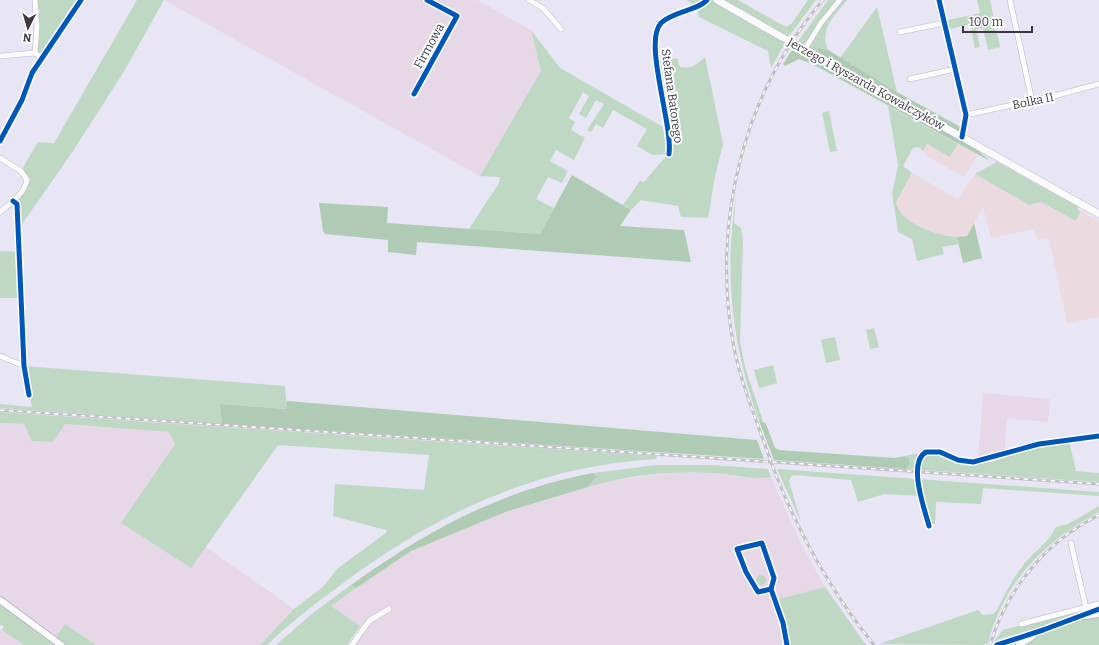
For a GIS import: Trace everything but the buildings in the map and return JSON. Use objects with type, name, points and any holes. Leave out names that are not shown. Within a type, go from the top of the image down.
[{"type":"main road","name":"Jerzego i Ryszarda Kowalczyków","points":[[717,0],[1099,214]]},
{"type":"street","points":[[35,0],[37,27],[35,52]]},
{"type":"street","points":[[0,141],[2,133],[32,73],[81,0]]},
{"type":"street","name":"Firmowa","points":[[414,94],[457,16],[427,0]]},
{"type":"street","points":[[529,0],[543,8],[561,29]]},
{"type":"street","name":"Stefana Batorego","points":[[669,154],[668,131],[654,48],[655,33],[660,24],[669,17],[707,0]]},
{"type":"street","points":[[803,48],[820,23],[840,0]]},
{"type":"street","points":[[939,0],[966,115],[962,137]]},
{"type":"street","points":[[1010,0],[1032,101]]},
{"type":"street","points":[[900,32],[944,23]]},
{"type":"street","points":[[0,56],[35,52],[42,58]]},
{"type":"street","points":[[910,79],[955,69]]},
{"type":"street","name":"Bolka II","points":[[966,115],[1032,101],[1099,84]]},
{"type":"street","points":[[0,158],[21,171],[27,180],[26,186],[14,201],[0,212]]},
{"type":"street","points":[[14,201],[17,204],[24,366],[30,395]]},
{"type":"street","points":[[0,356],[24,366]]},
{"type":"street","points":[[929,526],[918,489],[919,462],[922,455],[928,451],[940,452],[958,460],[973,462],[1039,444],[1099,436]]},
{"type":"street","points":[[771,589],[758,592],[746,572],[736,549],[762,543],[774,578],[771,589],[783,623],[788,644]]},
{"type":"street","points":[[1071,543],[1086,608]]},
{"type":"street","points":[[0,600],[61,645]]},
{"type":"street","points":[[1021,624],[1099,604]]},
{"type":"street","points":[[352,645],[369,621],[389,609]]},
{"type":"street","points":[[997,645],[1099,609]]},
{"type":"street","points":[[1077,618],[1099,614]]},
{"type":"street","points":[[1019,645],[1043,630]]},
{"type":"shaded area","points":[[164,0],[477,0],[531,30],[541,72],[480,176]]},
{"type":"shaded area","points":[[927,144],[950,157],[958,144],[978,155],[964,177],[928,157],[923,151]]},
{"type":"shaded area","points":[[912,173],[958,199],[975,174],[1029,205],[1041,202],[1049,206],[1080,212],[1079,210],[1099,221],[1099,317],[1067,324],[1049,238],[1037,240],[1034,229],[991,238],[983,207],[967,236],[961,237],[951,237],[933,233],[905,218],[898,209],[896,202]]},
{"type":"shaded area","points":[[983,393],[1050,399],[1048,422],[1007,418],[1004,454],[978,461]]},
{"type":"shaded area","points":[[0,423],[24,424],[53,442],[64,424],[169,432],[175,444],[191,568],[206,547],[294,609],[260,645],[96,645],[65,624],[54,640],[0,600]]},
{"type":"shaded area","points":[[673,472],[714,473],[740,477],[771,477],[801,544],[825,587],[775,600],[787,645],[352,645],[361,630],[330,606],[383,568],[410,551],[508,511],[605,482]]},
{"type":"shaded area","points":[[0,629],[2,630],[24,645],[0,645]]},
{"type":"green space","points":[[35,0],[81,0],[42,58],[35,53]]},
{"type":"green space","points":[[137,0],[164,0],[123,73],[71,154],[22,224],[18,223],[17,204],[13,201],[26,186],[22,169],[38,142],[54,143]]},
{"type":"green space","points":[[686,0],[738,0],[786,27],[792,23],[808,0],[816,0],[789,36],[771,68],[768,51],[699,17],[697,6]]},
{"type":"green space","points":[[828,0],[847,0],[833,17],[827,29],[825,35],[828,50],[821,48],[816,56],[796,44]]},
{"type":"green space","points":[[977,0],[990,0],[1000,47],[988,50],[983,28],[976,29],[980,47],[975,48],[970,24],[946,30],[944,21],[980,13]]},
{"type":"green space","points":[[877,7],[897,92],[840,58]]},
{"type":"green space","points":[[531,30],[560,68],[668,130],[656,62],[677,58],[680,67],[687,68],[696,64],[705,57],[723,144],[715,177],[708,218],[681,217],[678,206],[641,200],[631,210],[623,205],[640,181],[644,182],[668,154],[652,155],[637,146],[647,129],[613,110],[603,128],[596,124],[591,132],[587,130],[604,104],[596,100],[586,118],[579,114],[589,96],[583,92],[569,118],[575,122],[571,130],[585,138],[574,160],[556,150],[550,161],[568,171],[562,183],[548,177],[536,199],[554,208],[540,234],[469,229],[499,183],[500,177],[480,176],[541,71]]},
{"type":"green space","points":[[796,44],[962,137],[990,161],[814,65],[799,59],[785,66],[783,64]]},
{"type":"green space","points":[[819,48],[828,50],[897,92],[964,129],[963,134],[816,52]]},
{"type":"green space","points":[[888,106],[958,144],[950,157],[927,144],[923,151],[918,147],[913,148],[903,166],[912,173],[896,202],[898,209],[911,222],[930,231],[957,237],[958,244],[942,247],[944,254],[917,261],[912,239],[898,232],[892,194],[898,165]]},
{"type":"green space","points":[[829,111],[837,151],[830,152],[822,113]]},
{"type":"green space","points":[[997,162],[1077,206],[1080,212],[1076,221],[1041,202],[1029,205],[975,174]]},
{"type":"green space","points":[[572,175],[631,210],[620,226],[684,230],[691,262],[417,242],[416,255],[388,252],[388,240],[325,234],[323,231],[319,203],[388,207],[387,223],[540,234]]},
{"type":"green space","points":[[736,196],[734,223],[741,228],[743,241],[740,341],[745,367],[763,421],[759,421],[742,365],[733,310],[731,254],[732,226]]},
{"type":"green space","points":[[974,223],[982,258],[963,263],[957,237],[967,236]]},
{"type":"green space","points":[[0,251],[20,252],[21,298],[0,298]]},
{"type":"green space","points":[[874,328],[879,347],[870,349],[866,330]]},
{"type":"green space","points":[[835,337],[840,360],[826,363],[821,340]]},
{"type":"green space","points":[[773,365],[777,383],[759,388],[754,370]]},
{"type":"green space","points":[[24,366],[285,386],[287,409],[221,404],[222,424],[0,408],[0,404],[32,407]]},
{"type":"green space","points":[[287,401],[757,440],[764,459],[222,424],[220,404],[286,409]]},
{"type":"green space","points":[[0,412],[657,456],[656,459],[611,464],[569,472],[527,484],[487,499],[448,517],[374,561],[310,608],[267,645],[260,645],[294,609],[323,587],[337,569],[387,532],[386,530],[333,516],[335,484],[424,490],[429,455],[278,445],[191,568],[121,523],[175,444],[169,432],[65,424],[53,442],[32,441],[24,424],[0,423]]},
{"type":"green space","points":[[760,420],[766,424],[775,448],[779,450],[895,458],[905,456],[909,458],[910,464],[906,469],[774,460],[759,421]]},
{"type":"green space","points":[[1069,440],[1076,471],[1099,473],[1099,482],[906,469],[910,464],[909,458],[905,456],[929,451],[973,462]]},
{"type":"green space","points":[[656,465],[712,465],[768,469],[771,477],[756,478],[697,472],[682,472],[650,474],[619,479],[588,487],[597,478],[596,474],[593,473]]},
{"type":"green space","points":[[777,469],[1099,492],[1099,496],[983,488],[981,504],[936,502],[935,524],[928,524],[920,496],[884,494],[858,502],[851,480],[795,475],[791,476],[789,481],[801,522]]},
{"type":"green space","points":[[593,473],[598,476],[588,487],[508,511],[411,551],[356,588],[351,585],[408,547],[466,515],[526,490]]},
{"type":"green space","points":[[1099,506],[1099,512],[1079,523],[1044,550],[1016,582],[1004,601],[995,621],[988,643],[983,645],[879,644],[978,610],[983,615],[993,614],[997,610],[1009,586],[1020,569],[1046,542],[1056,527],[1068,524]]},
{"type":"green space","points":[[759,575],[763,575],[765,576],[765,584],[759,585],[756,582],[756,578]]},
{"type":"green space","points":[[351,585],[356,588],[331,606],[360,626],[347,645],[276,645],[313,613]]},
{"type":"green space","points":[[825,587],[866,645],[787,645],[775,600]]},
{"type":"green space","points":[[0,600],[54,640],[65,624],[96,645],[24,645],[2,630],[4,626],[0,625]]},
{"type":"green space","points":[[1099,604],[1099,645],[1019,645],[1041,631],[1008,636],[994,641],[1003,630]]},
{"type":"railway","points":[[823,0],[796,36],[773,75],[754,116],[741,158],[732,202],[727,247],[727,292],[732,337],[742,378],[750,405],[775,472],[810,550],[856,622],[874,645]]},
{"type":"railway","points":[[0,410],[1099,484]]},
{"type":"railway","points":[[990,645],[997,624],[1007,605],[1018,586],[1031,569],[1062,538],[1099,515]]},
{"type":"cycle path","points":[[0,141],[22,100],[32,73],[81,0]]},
{"type":"cycle path","points":[[414,94],[457,16],[427,0]]},
{"type":"cycle path","points":[[669,154],[667,124],[655,47],[656,33],[661,23],[666,19],[678,13],[697,7],[707,0]]},
{"type":"cycle path","points":[[939,0],[966,115],[962,137]]},
{"type":"cycle path","points":[[13,201],[17,204],[24,366],[29,395]]},
{"type":"cycle path","points":[[929,526],[921,498],[918,476],[918,466],[921,458],[926,452],[940,452],[958,460],[973,462],[1039,444],[1099,436]]},
{"type":"cycle path","points":[[771,589],[758,592],[746,572],[737,549],[762,543],[774,578],[771,589],[783,623],[787,645]]},
{"type":"cycle path","points":[[997,645],[1099,609]]}]
